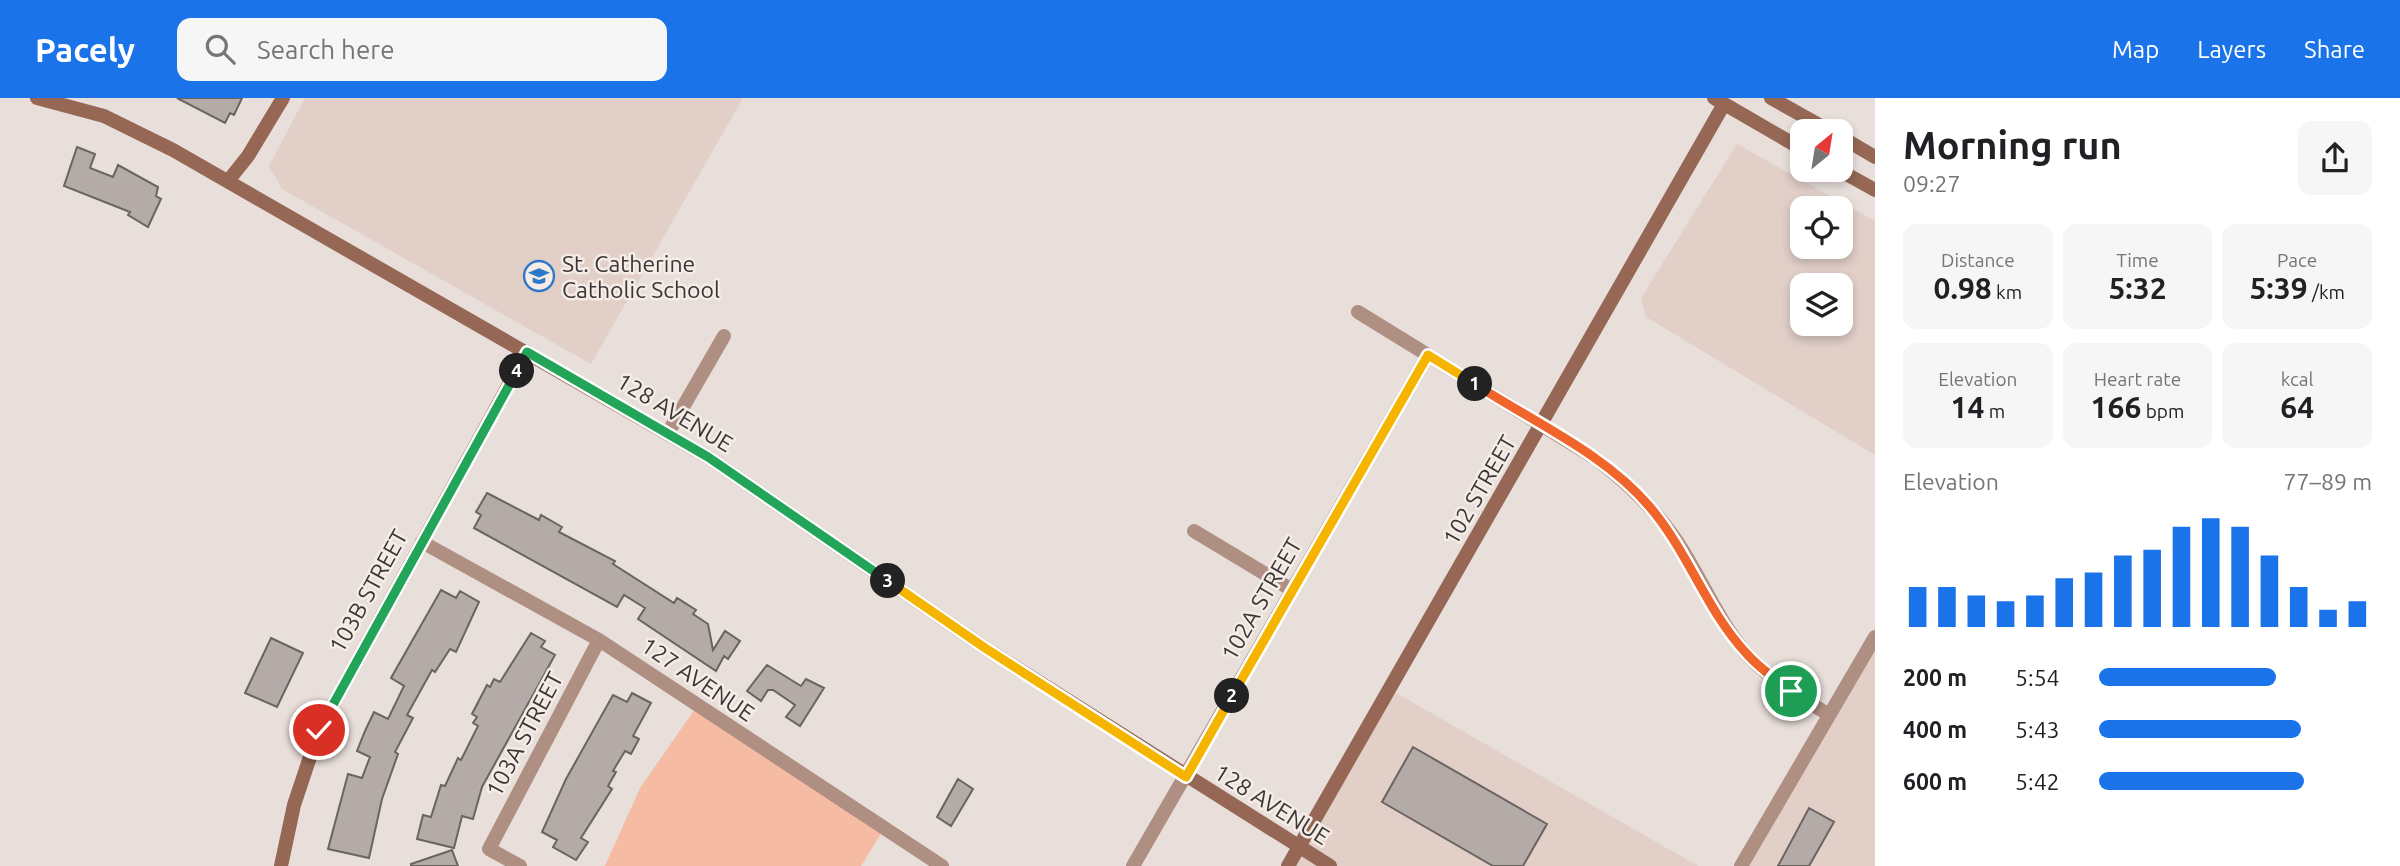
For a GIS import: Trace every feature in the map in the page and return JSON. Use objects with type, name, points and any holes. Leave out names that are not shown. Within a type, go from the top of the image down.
[{"type":"street","name":"128 AVENUE","points":[[37,98],[62,101],[136,131],[668,433],[776,502],[985,648],[1330,866]]},
{"type":"street","points":[[228,181],[248,156],[283,98]]},
{"type":"street","points":[[1771,98],[1809,119]]},
{"type":"street","points":[[1722,100],[1790,142]]},
{"type":"street","name":"102 STREET","points":[[1288,866],[1542,426],[1722,100]]},
{"type":"street","points":[[1853,144],[1875,157]]},
{"type":"street","points":[[1853,178],[1875,190]]},
{"type":"street","points":[[1358,312],[1605,466],[1647,504],[1675,538],[1721,620],[1745,652],[1764,671],[1829,715]]},
{"type":"street","points":[[668,433],[724,335]]},
{"type":"street","name":"103B STREET","points":[[281,866],[294,805],[319,730],[527,352]]},
{"type":"street","name":"102A STREET","points":[[1133,866],[1428,355]]},
{"type":"street","points":[[1194,531],[1292,590]]},
{"type":"street","name":"127 AVENUE","points":[[422,542],[599,640],[942,866]]},
{"type":"street","points":[[1741,866],[1875,637]]},
{"type":"street","name":"103A STREET","points":[[520,866],[489,849],[599,640]]},
{"type":"shaded area","name":"St. Catherine Catholic School","points":[[305,98],[743,98],[591,364],[282,189],[269,166]]},
{"type":"shaded area","points":[[1737,144],[1790,174],[1790,182],[1805,182],[1830,196],[1790,196],[1790,259],[1853,259],[1853,209],[1875,221],[1875,455],[1646,317],[1641,298]]},
{"type":"shaded area","points":[[1875,637],[1875,866],[1741,866]]},
{"type":"shaded area","points":[[1391,690],[1698,866],[1288,866]]},
{"type":"shaded area","points":[[697,706],[884,829],[861,866],[605,866],[640,788]]},
{"type":"building","points":[[177,98],[242,98],[234,115],[230,113],[225,123]]},
{"type":"building","points":[[77,147],[95,154],[90,168],[113,177],[118,165],[158,187],[156,196],[161,199],[148,227],[128,215],[130,212],[64,186]]},
{"type":"building","points":[[487,493],[539,520],[541,515],[562,527],[559,532],[615,561],[613,564],[674,603],[677,598],[696,610],[693,614],[708,624],[713,650],[725,631],[740,641],[728,659],[724,656],[716,671],[638,619],[645,608],[624,595],[617,607],[474,528],[481,515],[476,512]]},
{"type":"building","points":[[441,590],[456,598],[460,591],[479,602],[456,652],[450,649],[435,672],[432,670],[407,715],[413,718],[395,752],[398,754],[382,799],[369,858],[328,849],[348,774],[362,778],[370,757],[357,751],[365,731],[374,712],[388,719],[404,686],[391,678]]},
{"type":"building","points":[[531,633],[545,641],[541,647],[555,655],[482,787],[473,819],[462,816],[454,848],[417,839],[423,815],[431,817],[441,785],[445,786],[458,758],[461,760],[478,726],[473,723],[477,717],[472,714],[487,685],[490,687],[494,679],[500,682]]},
{"type":"building","points":[[271,638],[303,653],[277,707],[245,693]]},
{"type":"building","points":[[767,665],[801,686],[806,679],[824,688],[800,726],[786,717],[795,705],[773,690],[768,690],[761,701],[747,691]]},
{"type":"building","points":[[632,693],[651,703],[633,736],[639,739],[631,754],[625,751],[613,771],[616,772],[608,786],[612,789],[581,838],[588,842],[576,860],[553,847],[557,840],[542,832],[566,779],[613,695],[627,702]]},
{"type":"building","points":[[1413,747],[1547,824],[1523,866],[1493,866],[1382,802]]},
{"type":"building","points":[[958,779],[973,789],[951,826],[937,817]]},
{"type":"building","points":[[1809,808],[1834,822],[1809,866],[1778,866]]},
{"type":"building","points":[[452,850],[458,866],[411,866],[411,864]]},
{"type":"place","name":"St. Catherine Catholic School","points":[[539,276]]},
{"type":"route","points":[[319,730],[527,352],[708,457],[985,648],[1186,777],[1428,355],[1595,458],[1624,480],[1675,538],[1721,620],[1745,652],[1764,671],[1791,691]]}]
